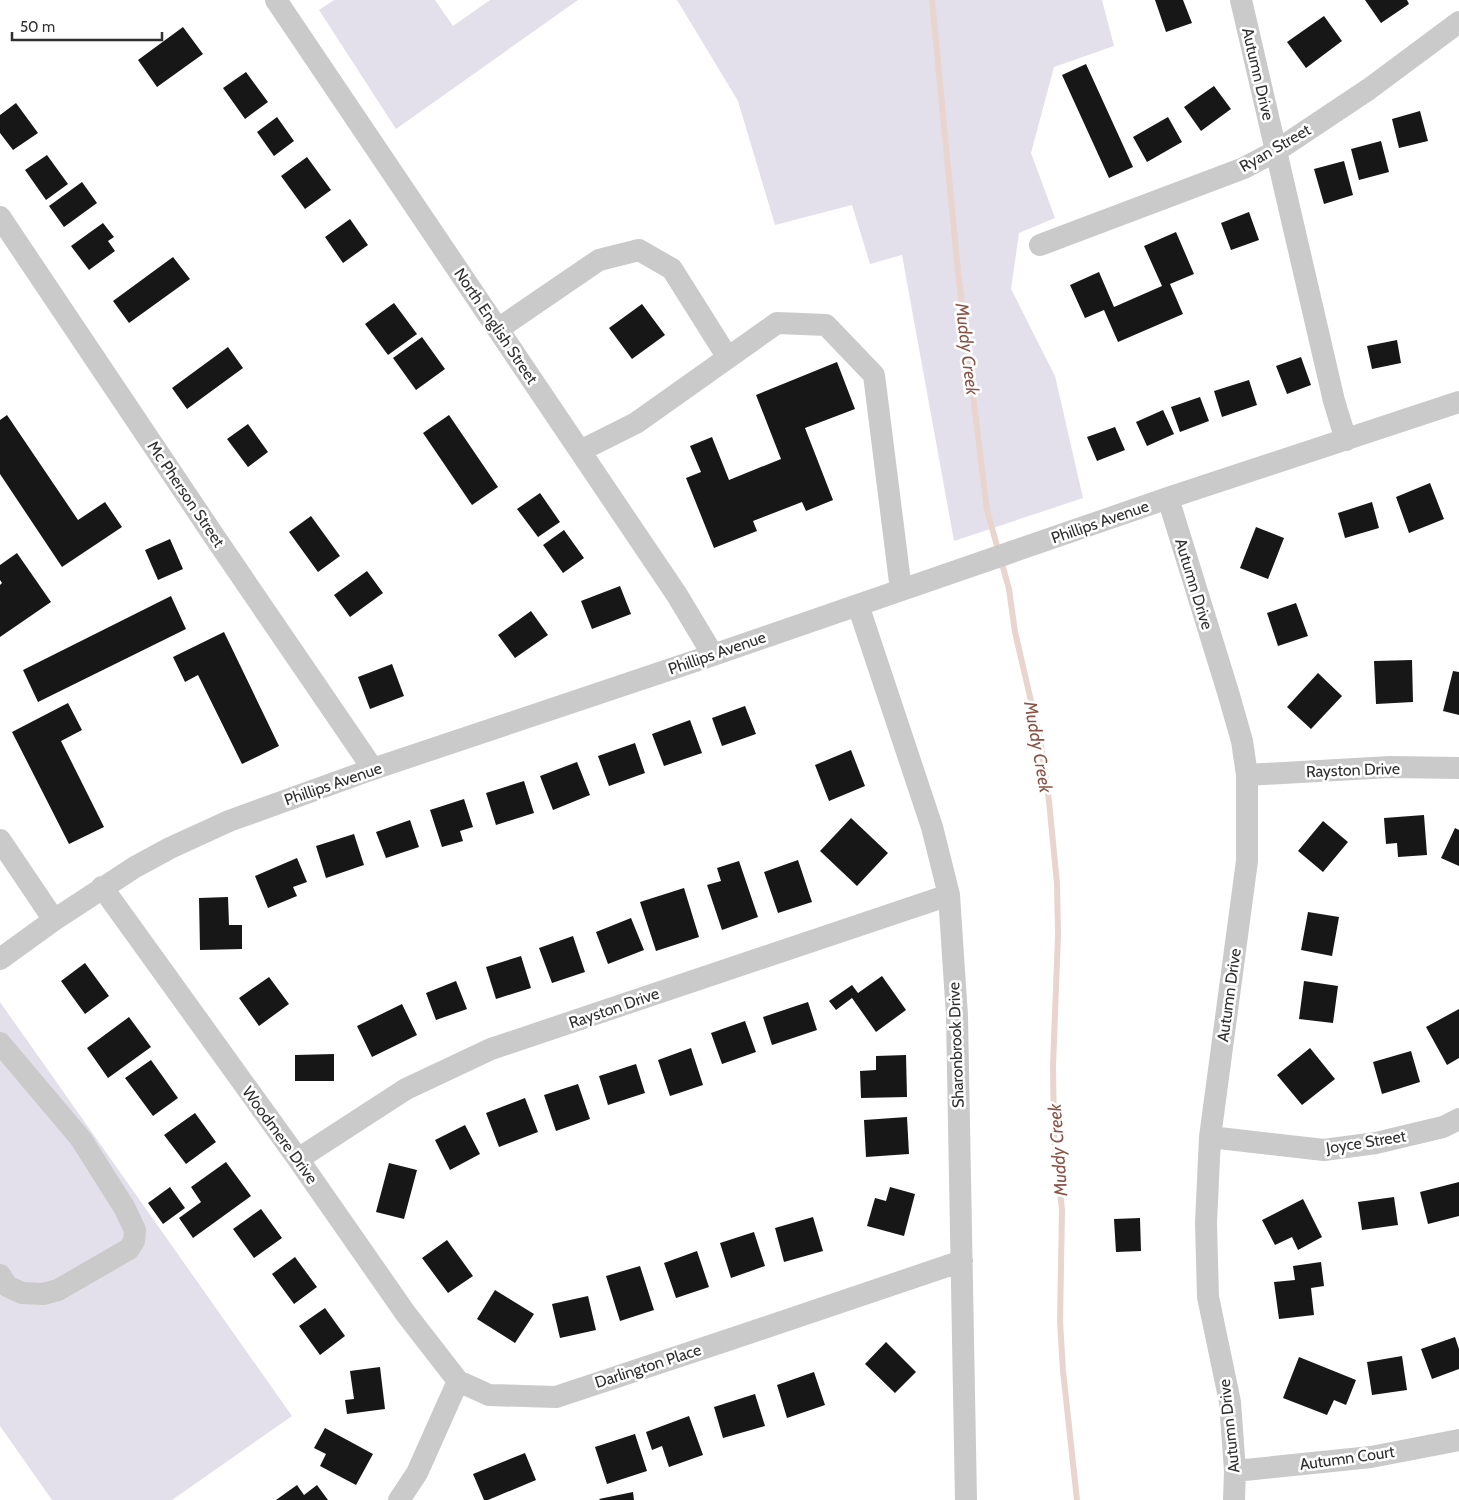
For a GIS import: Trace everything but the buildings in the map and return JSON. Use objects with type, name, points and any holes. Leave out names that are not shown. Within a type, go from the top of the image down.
[{"type":"street","name":"North English Street","points":[[276,0],[677,595],[713,655]]},
{"type":"street","name":"Autumn Drive","points":[[1241,0],[1334,401],[1346,440]]},
{"type":"street","name":"Ryan Street","points":[[1040,245],[1244,168],[1276,151],[1369,89],[1459,22]]},
{"type":"street","name":"Mc Pherson Street","points":[[0,217],[373,769]]},
{"type":"street","points":[[498,329],[599,260],[639,250],[672,269],[728,358]]},
{"type":"street","points":[[580,451],[636,423],[777,323],[826,325],[874,375],[902,590]]},
{"type":"street","name":"Phillips Avenue","points":[[4,948],[54,920],[102,887],[153,858],[204,831],[237,818],[373,769],[713,655],[1168,498],[1459,402]]},
{"type":"street","name":"Autumn Drive","points":[[1168,498],[1242,741],[1247,775],[1247,861],[1210,1137],[1206,1223],[1208,1297],[1230,1402],[1235,1472],[1234,1500]]},
{"type":"street","name":"Sharonbrook Drive","points":[[858,605],[932,827],[949,895],[957,1016],[966,1500]]},
{"type":"street","name":"Rayston Drive","points":[[1247,775],[1390,767],[1459,768]]},
{"type":"street","points":[[0,840],[7,866],[54,920]]},
{"type":"street","name":"Woodmere Drive","points":[[102,887],[298,1159],[406,1314],[458,1381]]},
{"type":"street","name":"Rayston Drive","points":[[298,1159],[406,1089],[491,1049],[949,895]]},
{"type":"street","points":[[0,1043],[82,1139],[124,1207],[135,1230],[134,1240],[129,1248],[58,1290],[43,1294],[22,1293],[7,1286],[0,1275]]},
{"type":"street","name":"Joyce Street","points":[[1210,1137],[1324,1150],[1376,1143],[1443,1127],[1459,1120]]},
{"type":"street","name":"Darlington Place","points":[[458,1381],[489,1395],[556,1397],[962,1261]]},
{"type":"street","points":[[398,1500],[417,1472],[458,1381]]},
{"type":"street","name":"Autumn Court","points":[[1235,1472],[1371,1457],[1459,1440]]},
{"type":"shaded area","points":[[334,0],[435,0],[453,26],[490,0],[578,0],[396,129],[319,10]]},
{"type":"shaded area","points":[[677,0],[1102,0],[1114,46],[1054,67],[1031,153],[1055,218],[1019,233],[1011,289],[1055,376],[1083,498],[954,541],[902,255],[870,264],[852,205],[775,225],[738,101]]},
{"type":"shaded area","points":[[0,1002],[292,1416],[172,1500],[52,1500],[0,1426]]},
{"type":"waterway","name":"Muddy Creek","points":[[932,0],[958,272],[987,510],[1009,589],[1015,632],[1040,740],[1049,801],[1057,884],[1058,935],[1053,1066],[1054,1135],[1062,1210],[1060,1321],[1063,1371],[1077,1500]]}]
